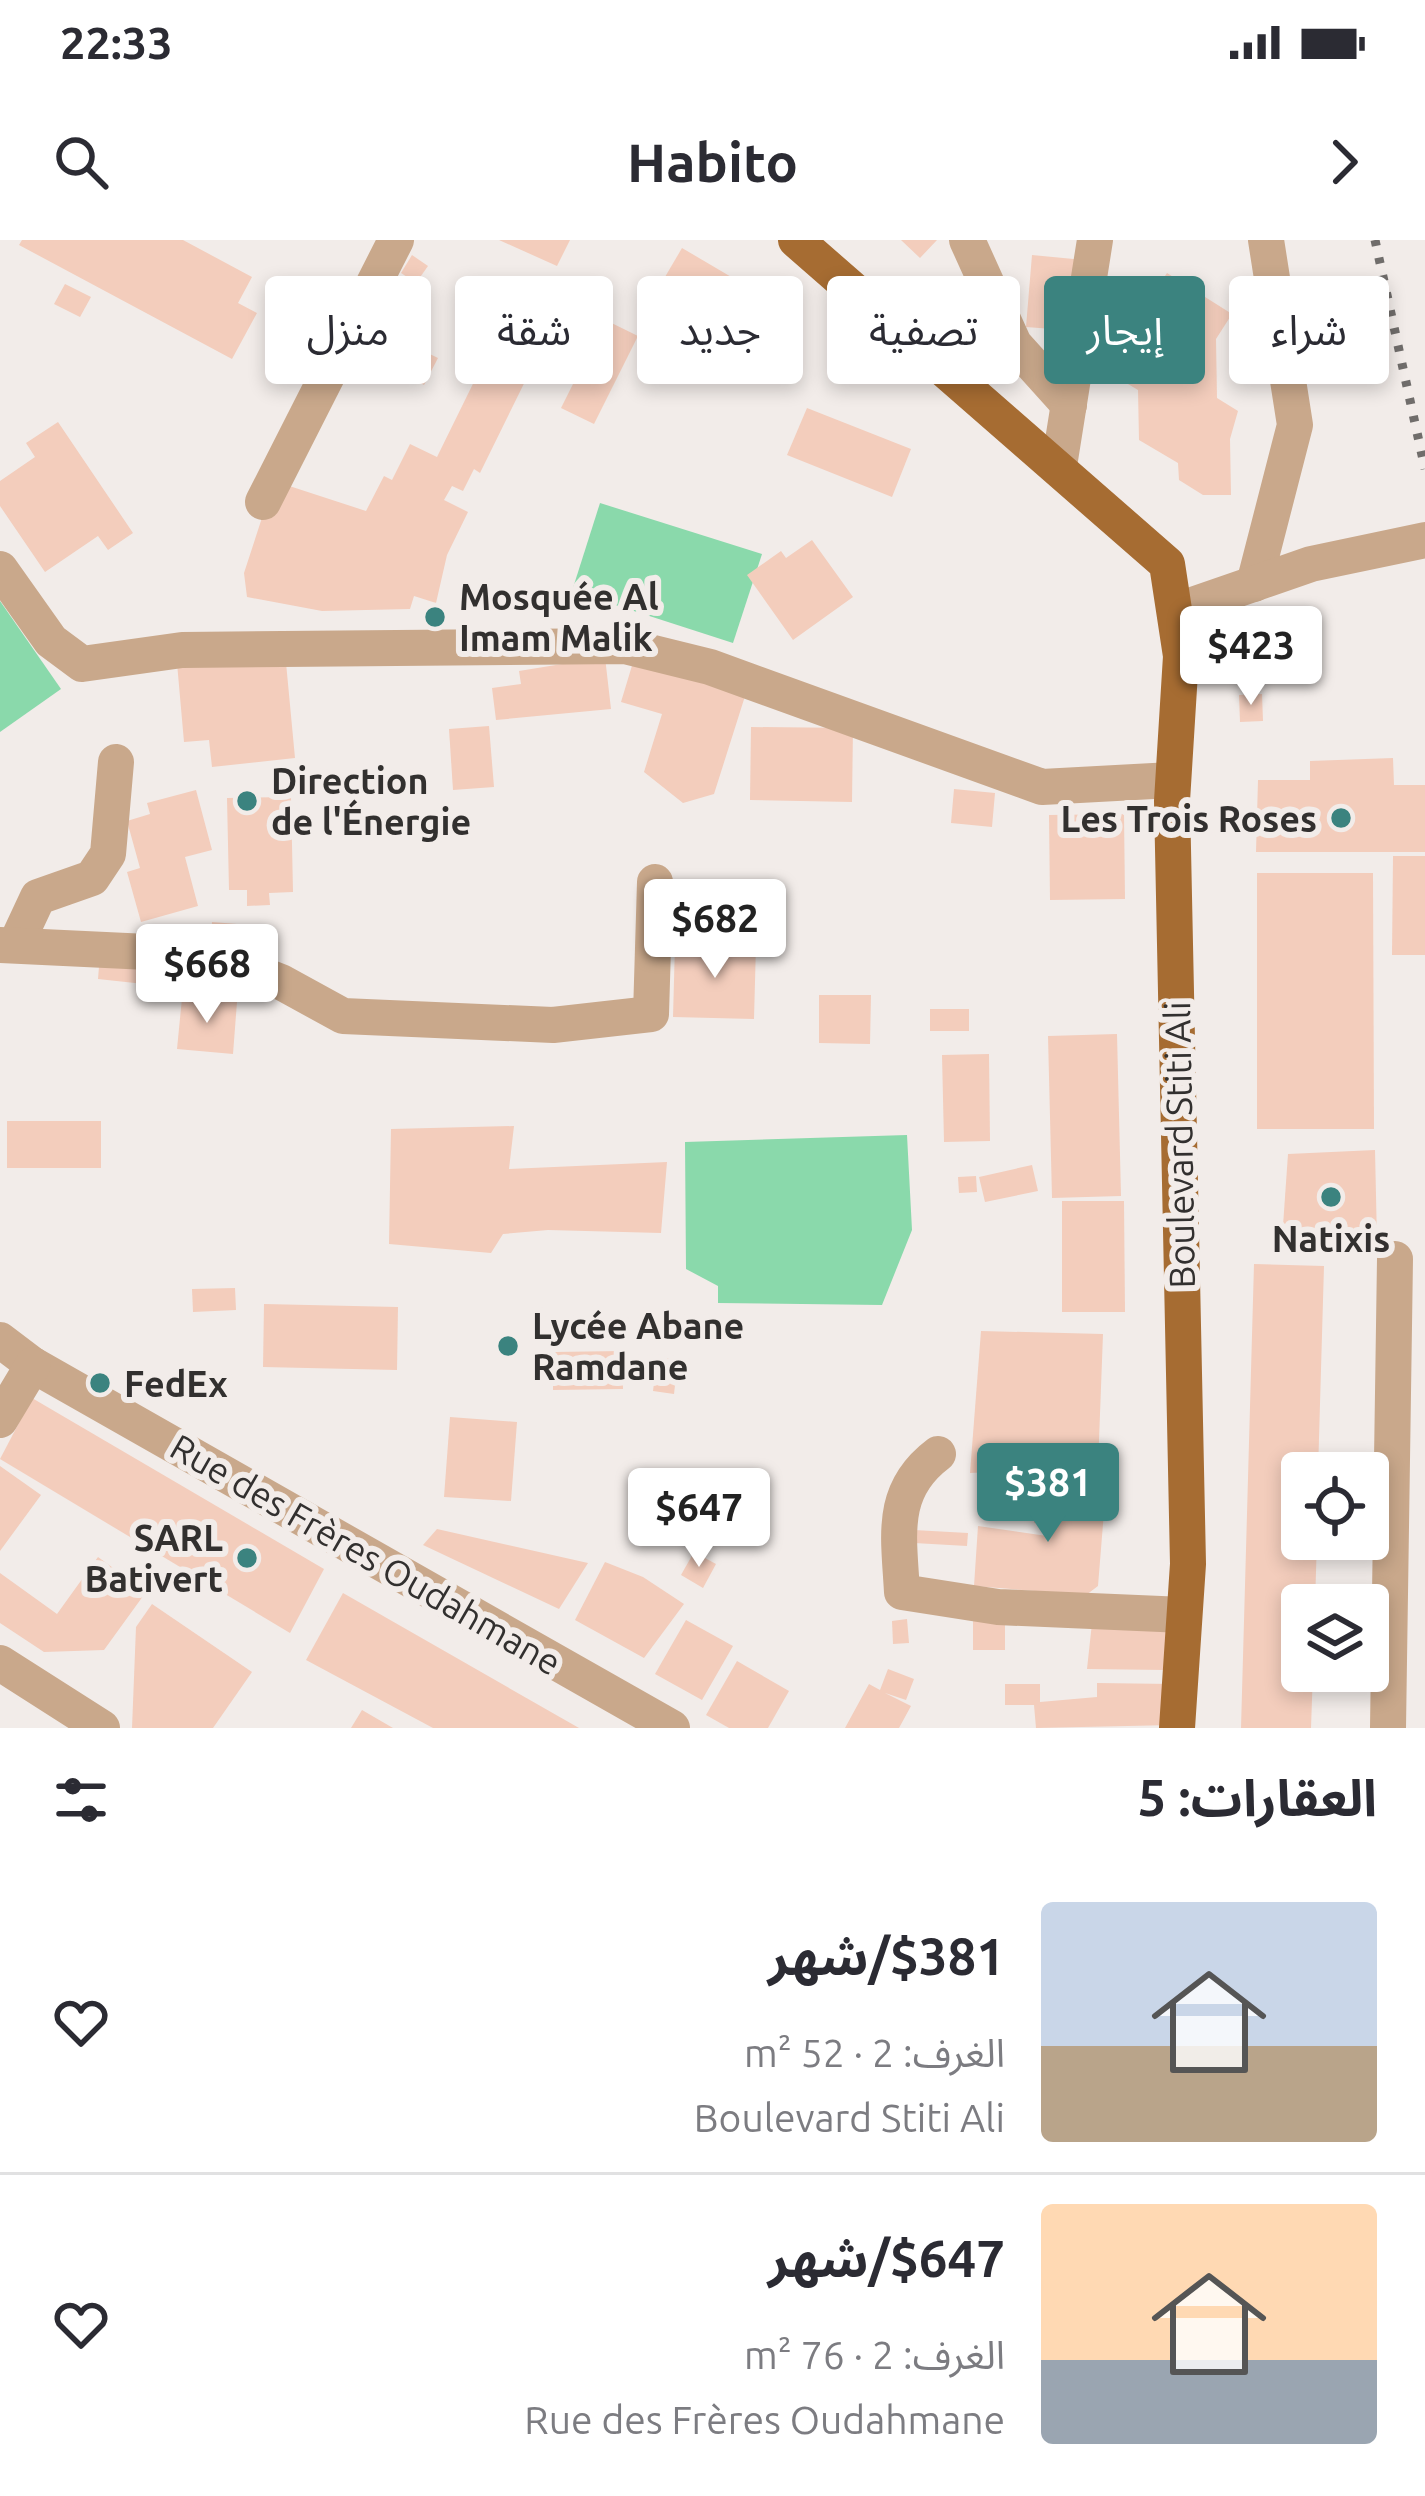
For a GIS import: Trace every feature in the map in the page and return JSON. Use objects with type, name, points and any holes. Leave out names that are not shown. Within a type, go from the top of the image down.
[{"type":"main road","points":[[796,240],[1059,466]]},
{"type":"main road","name":"Boulevard Stiti Ali","points":[[1059,466],[1167,564],[1178,610],[1181,656],[1172,780],[1188,1564],[1177,1728]]},
{"type":"street","points":[[263,502],[396,240]]},
{"type":"street","points":[[967,240],[1015,344],[1069,405]]},
{"type":"street","points":[[1059,466],[1095,240]]},
{"type":"street","points":[[1254,584],[1295,425],[1266,240]]},
{"type":"street","points":[[1178,610],[1311,564],[1425,541]]},
{"type":"street","points":[[0,569],[52,641],[82,664],[182,650],[625,646],[710,667],[1042,787],[1172,780]]},
{"type":"street","points":[[116,762],[108,854],[92,878],[38,897],[8,945],[211,955],[281,982],[343,1016],[554,1025],[608,1021],[651,1014],[655,881]]},
{"type":"street","points":[[1388,1728],[1395,1259]]},
{"type":"street","name":"Rue des Frères Oudahmane","points":[[0,1340],[33,1365],[672,1728]]},
{"type":"street","points":[[0,1420],[33,1365]]},
{"type":"street","points":[[938,1454],[912,1474],[898,1521],[902,1592],[998,1607],[1184,1615]]},
{"type":"street","points":[[0,1663],[102,1728]]},
{"type":"green space","points":[[600,503],[762,554],[733,643],[572,591]]},
{"type":"green space","points":[[0,601],[61,689],[0,732]]},
{"type":"green space","points":[[907,1135],[912,1230],[882,1305],[718,1303],[718,1286],[686,1269],[685,1142]]},
{"type":"building","points":[[22,240],[183,240],[252,277],[238,303],[257,313],[232,359],[19,245]]},
{"type":"building","points":[[499,240],[570,240],[557,266]]},
{"type":"building","points":[[901,240],[937,240],[920,258]]},
{"type":"building","points":[[682,248],[730,276],[666,276]]},
{"type":"building","points":[[412,255],[428,266],[421,276],[401,273]]},
{"type":"building","points":[[1032,255],[1084,260],[1083,276],[1044,276],[1044,328],[1026,327]]},
{"type":"building","points":[[65,284],[91,297],[80,317],[54,304]]},
{"type":"building","points":[[1205,297],[1229,312],[1216,339],[1217,398],[1238,411],[1230,439],[1231,495],[1203,495],[1179,480],[1178,463],[1139,440],[1138,390],[1128,384],[1205,384]]},
{"type":"building","points":[[613,324],[637,336],[594,424],[561,408],[573,384],[613,384]]},
{"type":"building","points":[[473,384],[524,384],[480,473],[474,469],[463,491],[452,486],[444,500],[468,512],[447,555],[436,603],[414,596],[410,609],[322,611],[247,597],[244,573],[274,481],[366,511],[384,476],[392,480],[410,444],[437,457]]},
{"type":"building","points":[[807,408],[911,449],[892,497],[787,455]]},
{"type":"building","points":[[58,422],[133,533],[108,550],[98,536],[45,572],[0,506],[0,481],[35,457],[26,443]]},
{"type":"building","points":[[812,540],[853,597],[793,640],[747,575],[781,551],[786,558]]},
{"type":"building","points":[[285,652],[295,758],[212,767],[209,740],[184,742],[177,663]]},
{"type":"building","points":[[605,657],[611,709],[496,720],[492,688],[521,684],[519,671]]},
{"type":"building","points":[[634,659],[746,693],[714,794],[683,803],[644,772],[662,714],[621,702]]},
{"type":"building","points":[[1262,694],[1263,721],[1240,722],[1239,695]]},
{"type":"building","points":[[489,726],[494,787],[453,790],[449,729]]},
{"type":"building","points":[[751,727],[853,728],[852,802],[750,800]]},
{"type":"building","name":"Les Trois Roses","points":[[1393,758],[1394,785],[1425,785],[1425,852],[1256,852],[1258,780],[1310,780],[1310,761]]},
{"type":"building","points":[[954,789],[995,793],[992,827],[951,823]]},
{"type":"building","points":[[196,790],[212,850],[185,857],[198,906],[141,922],[127,872],[140,868],[127,821],[150,814],[147,803]]},
{"type":"building","points":[[291,797],[293,892],[269,893],[270,905],[247,906],[247,890],[229,890],[227,798]]},
{"type":"building","points":[[1124,814],[1125,899],[1050,900],[1049,815]]},
{"type":"building","points":[[1393,856],[1425,856],[1425,955],[1392,955]]},
{"type":"building","points":[[1257,873],[1373,873],[1374,1129],[1257,1129]]},
{"type":"building","points":[[212,922],[237,924],[235,947],[211,945]]},
{"type":"building","points":[[675,944],[756,945],[754,1019],[673,1017]]},
{"type":"building","points":[[100,954],[147,959],[144,984],[98,979]]},
{"type":"building","points":[[819,995],[871,995],[870,1044],[819,1043]]},
{"type":"building","points":[[182,998],[237,1002],[233,1054],[177,1049]]},
{"type":"building","points":[[930,1009],[969,1009],[969,1031],[930,1031]]},
{"type":"building","points":[[1117,1034],[1121,1196],[1052,1198],[1048,1036]]},
{"type":"building","points":[[989,1054],[990,1141],[944,1142],[942,1055]]},
{"type":"building","points":[[7,1121],[101,1121],[101,1168],[7,1168]]},
{"type":"building","points":[[514,1126],[509,1169],[667,1162],[661,1233],[548,1230],[503,1234],[491,1253],[389,1244],[391,1129]]},
{"type":"building","name":"Natixis","points":[[1375,1150],[1377,1241],[1330,1246],[1282,1240],[1288,1154]]},
{"type":"building","points":[[1032,1165],[1038,1191],[985,1202],[979,1177]]},
{"type":"building","points":[[976,1176],[977,1192],[959,1193],[958,1177]]},
{"type":"building","points":[[1062,1201],[1124,1201],[1125,1312],[1062,1312]]},
{"type":"building","points":[[1254,1264],[1324,1266],[1319,1452],[1281,1452],[1281,1560],[1316,1560],[1316,1584],[1281,1584],[1281,1692],[1312,1692],[1311,1728],[1241,1728]]},
{"type":"building","points":[[235,1288],[236,1310],[193,1312],[192,1289]]},
{"type":"building","points":[[264,1304],[398,1307],[397,1370],[263,1367]]},
{"type":"building","points":[[981,1331],[1103,1334],[1098,1467],[970,1473]]},
{"type":"building","points":[[622,1351],[623,1389],[553,1390],[553,1352]]},
{"type":"building","points":[[657,1358],[678,1359],[674,1394],[653,1391]]},
{"type":"building","points":[[32,1398],[324,1569],[290,1633],[0,1459]]},
{"type":"building","points":[[450,1417],[517,1422],[511,1501],[444,1497]]},
{"type":"building","points":[[0,1466],[41,1495],[0,1551]]},
{"type":"building","points":[[1038,1482],[1106,1487],[1098,1586],[1086,1595],[974,1586],[978,1526],[1047,1536],[1048,1524],[1034,1523]]},
{"type":"building","points":[[684,1499],[701,1505],[693,1528],[676,1522]]},
{"type":"building","points":[[437,1529],[588,1563],[559,1609],[423,1545]]},
{"type":"building","points":[[914,1530],[968,1533],[967,1546],[914,1543]]},
{"type":"building","points":[[694,1552],[716,1564],[703,1588],[681,1575]]},
{"type":"building","points":[[98,1557],[146,1592],[104,1650],[44,1652],[0,1623],[0,1573],[57,1614]]},
{"type":"building","points":[[605,1562],[643,1577],[684,1604],[644,1658],[575,1620]]},
{"type":"building","points":[[343,1593],[579,1728],[433,1728],[306,1660]]},
{"type":"building","points":[[152,1604],[252,1672],[213,1728],[132,1728],[136,1627]]},
{"type":"building","points":[[907,1619],[909,1643],[893,1644],[892,1621]]},
{"type":"building","points":[[686,1620],[733,1646],[702,1700],[655,1674]]},
{"type":"building","points":[[973,1621],[1005,1621],[1005,1650],[973,1650]]},
{"type":"building","points":[[1092,1623],[1167,1624],[1165,1670],[1087,1669]]},
{"type":"building","points":[[737,1661],[789,1691],[768,1728],[729,1728],[706,1715]]},
{"type":"building","points":[[888,1669],[914,1679],[906,1700],[885,1693],[911,1706],[899,1728],[845,1728],[869,1684],[880,1690]]},
{"type":"building","points":[[1097,1683],[1173,1684],[1173,1725],[1036,1728],[1034,1705],[1005,1705],[1005,1684],[1040,1684],[1040,1702],[1097,1697]]},
{"type":"building","points":[[362,1710],[393,1728],[351,1728]]},
{"type":"railway","points":[[1375,240],[1425,469]]},
{"type":"place","name":"Mosquée Al Imam Malik","points":[[435,617]]},
{"type":"place","name":"Direction de l'Énergie","points":[[247,801]]},
{"type":"place","name":"Les Trois Roses","points":[[1341,818]]},
{"type":"place","name":"Natixis","points":[[1331,1197]]},
{"type":"place","name":"Lycée Abane Ramdane","points":[[508,1346]]},
{"type":"place","name":"FedEx","points":[[100,1383]]},
{"type":"place","name":"SARL Bativert","points":[[247,1558]]}]
